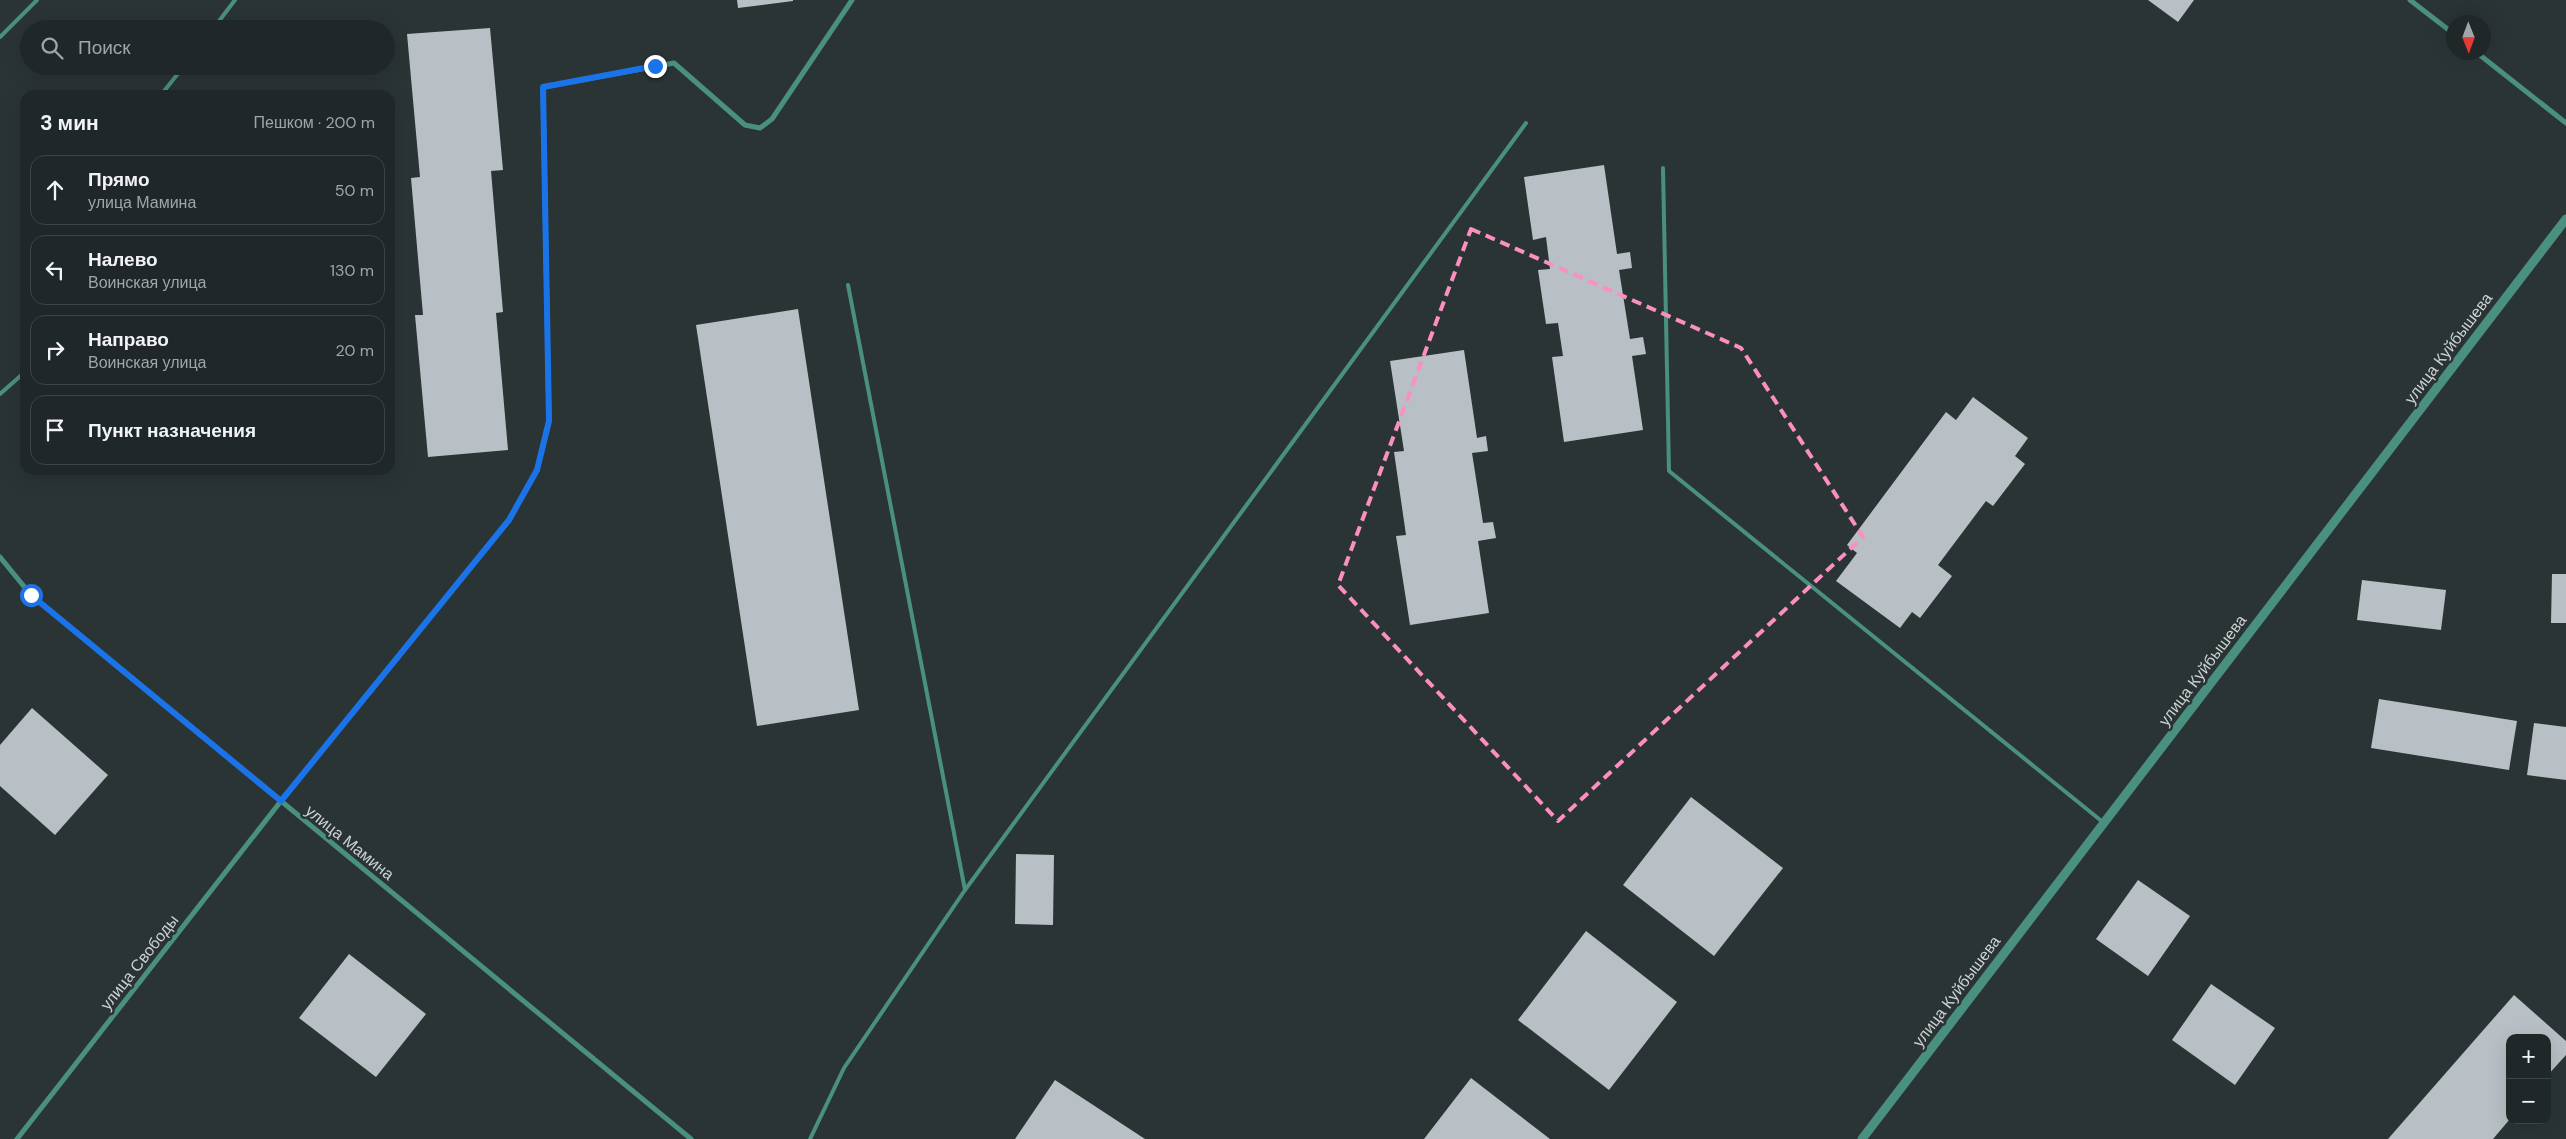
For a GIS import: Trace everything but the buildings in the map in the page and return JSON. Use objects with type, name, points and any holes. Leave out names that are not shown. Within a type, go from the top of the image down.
[{"type":"street","name":"улица Свободы","points":[[16,1139],[281,801],[509,520],[537,470],[549,421],[543,87],[674,63],[745,125],[760,128],[772,119],[852,0]]},
{"type":"street","points":[[2410,0],[2446,28]]},
{"type":"street","points":[[2486,60],[2566,123]]},
{"type":"street","name":"улица Куйбышева","points":[[1862,1139],[2566,218]]},
{"type":"street","name":"улица Мамина","points":[[0,557],[31,595],[691,1139]]},
{"type":"lane","points":[[0,37],[37,0]]},
{"type":"lane","points":[[220,20],[236,0]]},
{"type":"lane","points":[[165,90],[177,75]]},
{"type":"lane","points":[[810,1139],[844,1068],[965,890],[1526,123]]},
{"type":"lane","points":[[1663,168],[1669,471],[2104,823]]},
{"type":"lane","points":[[848,285],[965,890]]},
{"type":"lane","points":[[0,394],[20,376]]},
{"type":"highlighted area","points":[[1471,229],[1741,348],[1863,537],[1558,821],[1338,585]]},
{"type":"route","points":[[31,595],[281,801],[509,520],[537,470],[549,421],[543,87],[655,66]]}]
